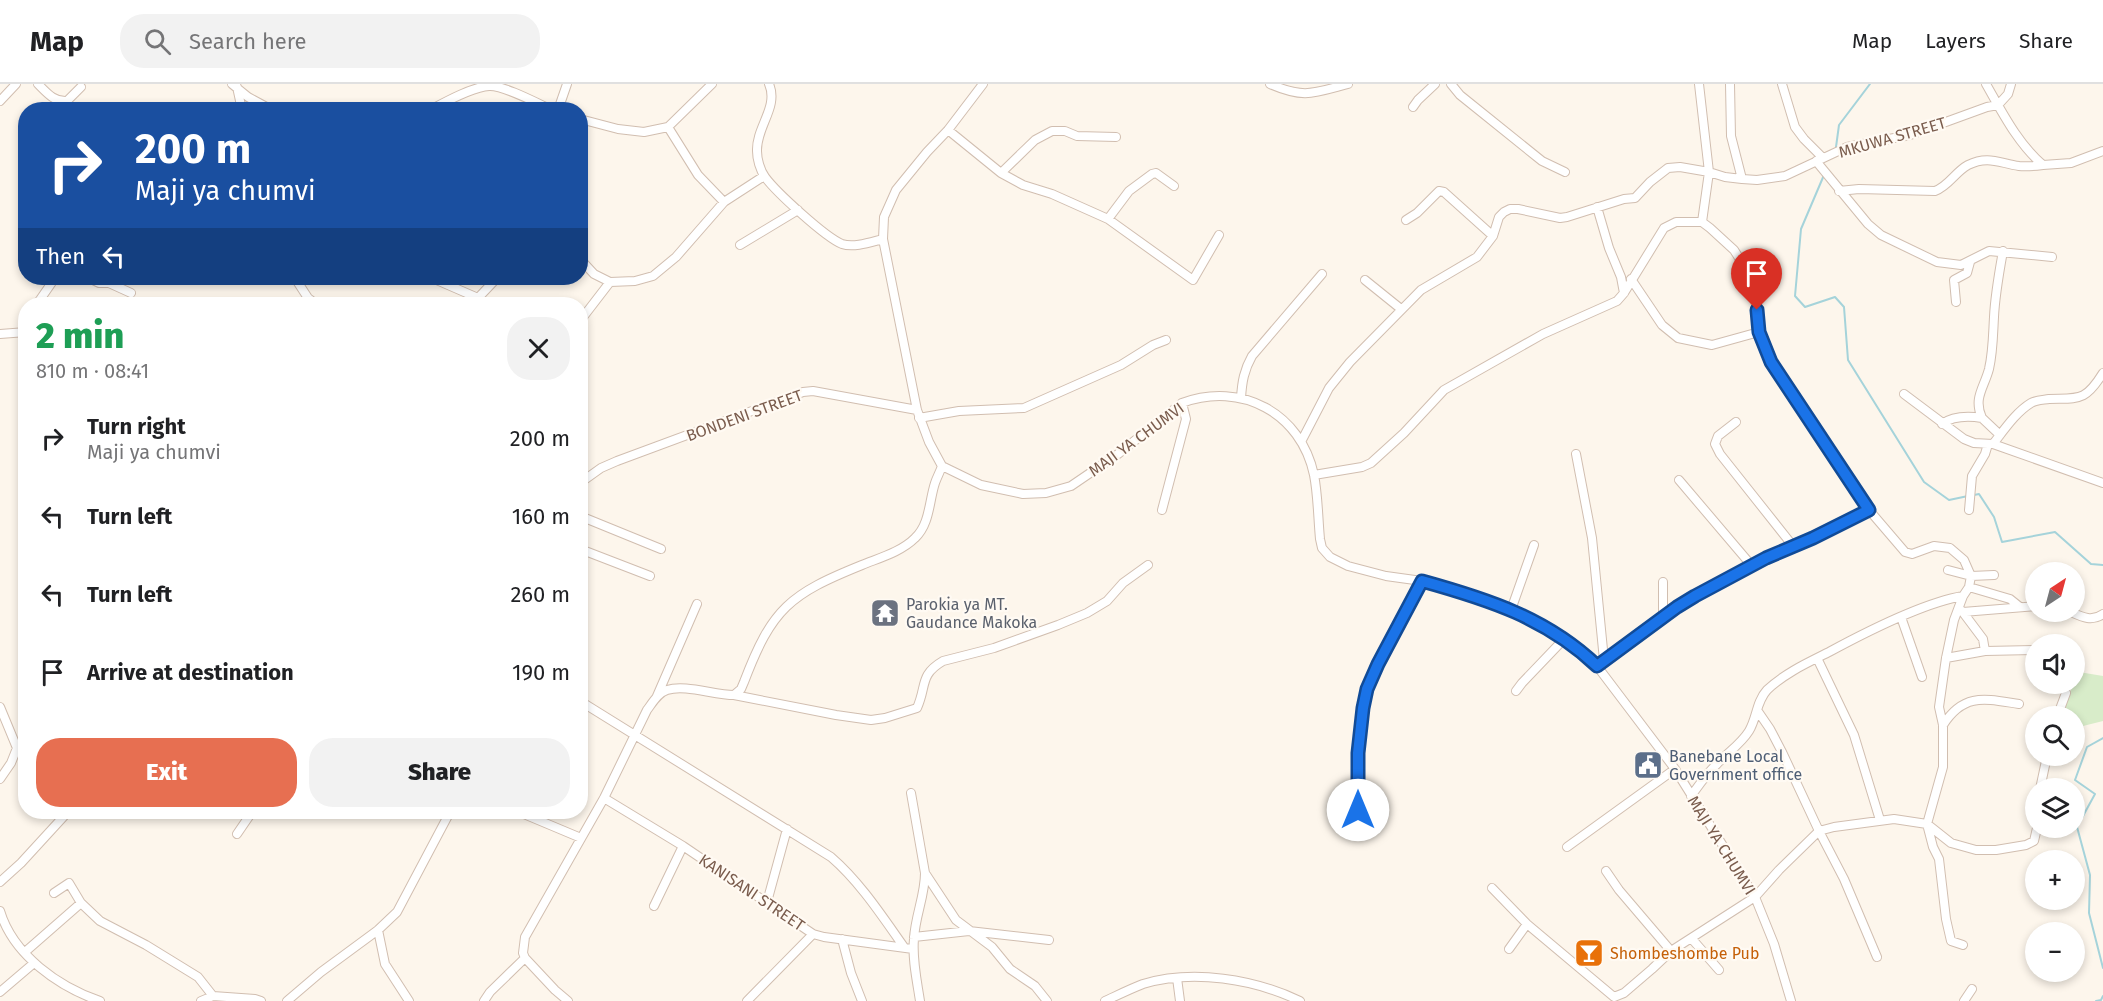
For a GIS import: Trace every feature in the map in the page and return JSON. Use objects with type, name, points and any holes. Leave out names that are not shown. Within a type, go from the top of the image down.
[{"type":"street","points":[[0,101],[16,84]]},
{"type":"street","points":[[38,84],[55,100],[61,101],[67,101],[81,87]]},
{"type":"street","points":[[561,102],[567,84]]},
{"type":"street","points":[[769,84],[772,101],[757,137],[757,158],[764,176],[798,210],[831,238],[844,245],[883,239]]},
{"type":"street","points":[[734,694],[741,689],[767,630],[788,603],[830,578],[886,555],[916,537],[927,518],[935,483],[942,466],[918,414],[883,239],[884,218],[896,190],[948,130],[983,84]]},
{"type":"street","points":[[1270,84],[1286,92],[1302,94],[1348,84]]},
{"type":"street","points":[[1413,107],[1435,84]]},
{"type":"street","points":[[1450,84],[1460,95],[1528,151],[1565,172]]},
{"type":"street","points":[[1700,84],[1709,172],[1702,222]]},
{"type":"street","points":[[1730,84],[1731,136],[1742,179]]},
{"type":"street","points":[[1782,84],[1795,127],[1839,191],[1868,224],[1881,235],[1937,262],[1961,265],[1989,250],[2052,256]]},
{"type":"street","points":[[1986,84],[2001,113],[2026,149],[2043,165]]},
{"type":"street","points":[[1998,105],[2007,94],[2011,84]]},
{"type":"street","points":[[234,85],[239,102]]},
{"type":"street","points":[[234,85],[257,102]]},
{"type":"street","points":[[588,121],[618,129],[645,132],[668,127],[710,85]]},
{"type":"street","points":[[447,102],[487,86],[496,87],[536,102]]},
{"type":"street","name":"MKUWA STREET","points":[[1302,440],[1329,388],[1350,362],[1421,290],[1476,257],[1493,236],[1499,218],[1510,209],[1531,210],[1560,218],[1579,214],[1623,199],[1635,198],[1668,168],[1680,166],[1742,179],[1757,180],[1785,176],[1848,147],[1910,135],[1987,106],[1998,105]]},
{"type":"street","points":[[668,127],[698,174],[724,202]]},
{"type":"street","points":[[948,130],[1001,173],[1023,185],[1052,194],[1108,219],[1193,280],[1220,235]]},
{"type":"street","points":[[1001,173],[1035,140],[1052,131],[1065,131],[1077,136],[1116,137]]},
{"type":"street","points":[[1839,191],[1859,189],[1935,191],[1941,189],[1967,166],[1990,159],[1999,159],[2020,166],[2071,164],[2103,151]]},
{"type":"street","points":[[1108,219],[1129,191],[1152,174],[1156,173],[1174,186]]},
{"type":"street","points":[[588,268],[594,274],[610,282],[635,281],[652,276],[676,257],[724,202],[764,176]]},
{"type":"street","points":[[1406,220],[1417,213],[1439,191],[1444,192],[1493,236]]},
{"type":"street","points":[[1597,207],[1609,248],[1621,277],[1624,293]]},
{"type":"street","points":[[740,245],[798,210]]},
{"type":"street","points":[[1314,475],[1371,463],[1444,390],[1544,334],[1617,301],[1664,228],[1676,222],[1702,222],[1734,250],[1752,280],[1759,332],[1771,362],[1869,510],[1905,552],[1912,554],[1934,546],[1950,548],[1964,560],[1971,576],[1969,587],[1963,596],[1946,658],[1939,707],[1943,725],[1943,768],[1928,824],[1933,847],[1939,859],[1946,919],[1951,940],[1963,945]]},
{"type":"street","points":[[2000,435],[1982,418],[1977,408],[1977,401],[1992,353],[1996,290],[2003,251]]},
{"type":"street","points":[[1956,302],[1954,280],[1967,273],[1970,262]]},
{"type":"street","points":[[1241,398],[1244,373],[1252,356],[1322,274]]},
{"type":"street","points":[[1631,279],[1662,325],[1678,338],[1712,345],[1759,332]]},
{"type":"street","points":[[1365,280],[1401,309]]},
{"type":"street","points":[[588,311],[610,282]]},
{"type":"street","points":[[117,285],[131,293]]},
{"type":"street","points":[[445,285],[468,297]]},
{"type":"street","points":[[480,297],[491,285]]},
{"type":"street","points":[[0,334],[18,331]]},
{"type":"street","points":[[918,414],[1024,408],[1121,365],[1153,345],[1166,340]]},
{"type":"street","points":[[1969,510],[1972,476],[1990,444],[2015,418],[2032,403],[2042,400],[2080,398],[2091,390],[2102,375]]},
{"type":"street","name":"BONDENI STREET","points":[[588,477],[617,461],[803,392],[813,391],[918,414]]},
{"type":"street","points":[[1904,393],[1964,439],[1974,443],[1990,444],[2103,483]]},
{"type":"street","name":"MAJI YA CHUMVI","points":[[942,466],[981,485],[1023,494],[1046,493],[1071,486],[1118,454],[1182,403],[1222,397],[1241,398],[1263,406],[1283,419],[1302,440],[1314,475],[1320,539],[1330,557],[1348,566],[1386,576],[1422,581],[1511,610],[1543,625],[1601,663],[1675,769],[1755,897],[1774,944],[1791,1001]]},
{"type":"street","points":[[1162,510],[1186,419],[1182,403]]},
{"type":"street","points":[[1942,424],[1957,418],[1982,418]]},
{"type":"street","points":[[1736,422],[1718,436],[1715,444],[1720,454],[1793,546]]},
{"type":"street","points":[[1576,454],[1592,538],[1601,663]]},
{"type":"street","points":[[1679,480],[1752,566]]},
{"type":"street","points":[[1601,663],[1686,602],[1752,566],[1869,510]]},
{"type":"street","points":[[588,519],[661,549]]},
{"type":"street","points":[[1511,610],[1534,546]]},
{"type":"street","points":[[588,552],[650,576]]},
{"type":"street","points":[[657,697],[666,690],[679,688],[734,694],[871,720],[896,714],[916,708],[926,676],[932,668],[944,661],[1027,637],[1087,613],[1107,601],[1124,583],[1148,565]]},
{"type":"street","points":[[1948,570],[1971,576],[1994,575]]},
{"type":"street","points":[[1358,829],[1358,753],[1365,699],[1378,664],[1422,581]]},
{"type":"street","points":[[1663,582],[1663,618]]},
{"type":"street","points":[[1969,587],[2010,599],[2020,607]]},
{"type":"street","points":[[1691,796],[1714,766],[1745,736],[1754,723],[1766,691],[1789,673],[1901,617],[1963,596]]},
{"type":"street","points":[[568,1001],[525,958],[522,953],[525,936],[604,798],[647,710],[657,697],[697,604]]},
{"type":"street","points":[[1961,610],[2025,607]]},
{"type":"street","points":[[1961,610],[1983,639],[1985,651]]},
{"type":"street","points":[[2085,618],[2100,617],[2103,614]]},
{"type":"street","points":[[1901,617],[1922,677]]},
{"type":"street","points":[[1516,692],[1565,638]]},
{"type":"street","points":[[1946,658],[1985,651],[2025,650]]},
{"type":"street","points":[[1817,658],[1854,735],[1881,820]]},
{"type":"street","points":[[1943,725],[1957,708],[1970,701],[1994,700],[2019,704]]},
{"type":"street","points":[[588,705],[831,857],[844,868],[904,947]]},
{"type":"street","points":[[0,707],[18,740]]},
{"type":"street","points":[[1757,710],[1782,752],[1844,879],[1877,957]]},
{"type":"street","points":[[0,779],[18,751]]},
{"type":"street","points":[[1567,847],[1675,769]]},
{"type":"street","points":[[911,793],[925,873],[925,886],[913,949],[920,1001]]},
{"type":"street","name":"KANISANI STREET","points":[[604,798],[683,846],[813,934],[913,949]]},
{"type":"street","points":[[0,882],[61,819]]},
{"type":"street","points":[[237,834],[247,819]]},
{"type":"street","points":[[287,1001],[391,919],[402,904],[446,819]]},
{"type":"street","points":[[541,819],[580,838]]},
{"type":"street","points":[[1492,888],[1527,924],[1616,999],[1671,951],[1755,897],[1819,831],[1894,819],[1928,824],[1951,843],[1976,850],[1996,850],[2026,845],[2034,841],[2035,838]]},
{"type":"street","points":[[767,902],[787,829]]},
{"type":"street","points":[[654,906],[683,846]]},
{"type":"street","points":[[1606,871],[1619,890],[1671,951]]},
{"type":"street","points":[[925,873],[956,920],[992,947],[1010,969],[1035,986],[1047,1001]]},
{"type":"street","points":[[54,893],[69,883],[81,903],[100,921],[146,945],[198,977],[213,996]]},
{"type":"street","points":[[25,952],[81,903]]},
{"type":"street","points":[[0,911],[12,935],[34,963],[71,990],[100,1001]]},
{"type":"street","points":[[1509,949],[1527,924]]},
{"type":"street","points":[[378,930],[385,964],[409,1001]]},
{"type":"street","points":[[914,937],[969,930],[1049,940]]},
{"type":"street","points":[[747,1001],[813,934]]},
{"type":"street","points":[[842,939],[851,973],[862,1001]]},
{"type":"street","points":[[1692,939],[1719,970]]},
{"type":"street","points":[[484,1001],[490,992],[525,958]]},
{"type":"street","points":[[0,992],[34,963]]},
{"type":"street","points":[[1177,978],[1180,1001]]},
{"type":"street","points":[[1105,1001],[1144,984],[1177,978],[1226,980],[1285,994],[1300,1001]]},
{"type":"street","points":[[1964,1001],[1972,990]]},
{"type":"street","points":[[201,1001],[213,996],[261,1001]]},
{"type":"green space","points":[[2085,673],[2103,676],[2103,721],[2085,726],[2085,706],[2064,706],[2069,694],[2085,694]]},
{"type":"waterway","points":[[1836,147],[1839,125],[1870,84]]},
{"type":"waterway","points":[[1824,175],[1801,229],[1795,296],[1805,307],[1835,297],[1844,307],[1848,360],[1924,482],[1949,500],[1968,496]]},
{"type":"waterway","points":[[1974,495],[1979,494],[1994,517],[2002,542],[2055,532],[2091,564],[2103,565]]},
{"type":"waterway","points":[[2103,738],[2087,747],[2075,780],[2095,794],[2077,827],[2090,875],[2089,913],[2103,968]]},
{"type":"waterway","points":[[2096,1001],[2101,1000],[2103,996]]},
{"type":"place","name":"Parokia ya MT. Gaudance Makoka","points":[[885,613]]},
{"type":"place","name":"Banebane Local Government office","points":[[1648,765]]},
{"type":"place","name":"Shombeshombe Pub","points":[[1589,953]]},
{"type":"route","points":[[1358,810],[1358,753],[1367,689],[1422,581],[1496,604],[1543,625],[1565,638],[1597,666],[1695,596],[1766,558],[1869,510],[1771,362],[1759,332],[1757,310]]}]
